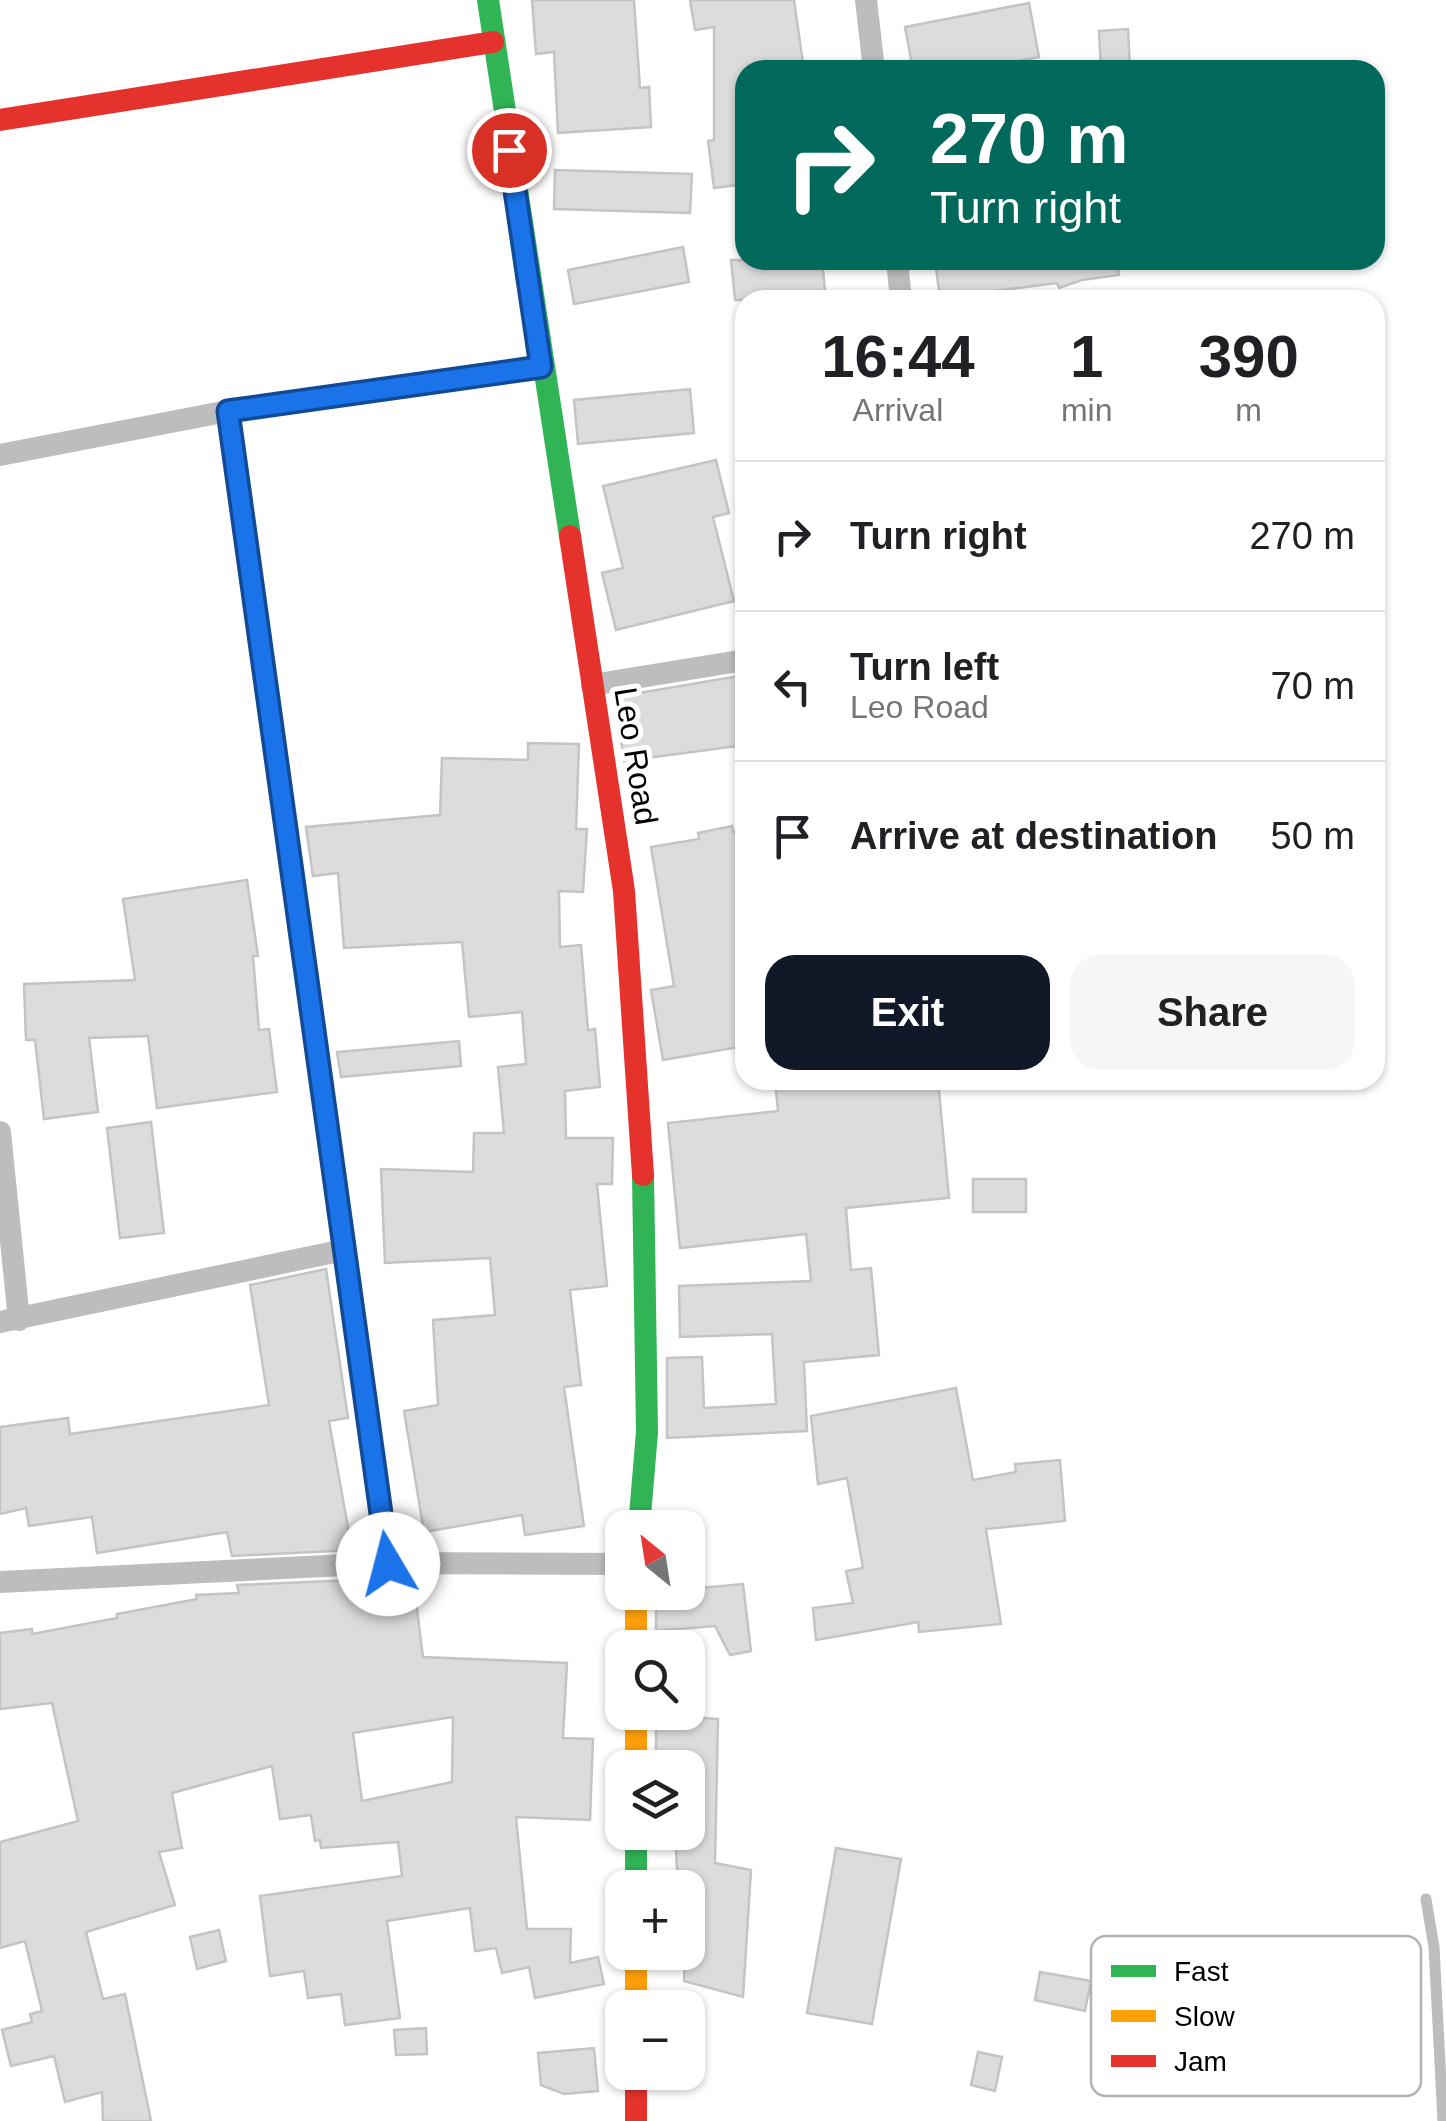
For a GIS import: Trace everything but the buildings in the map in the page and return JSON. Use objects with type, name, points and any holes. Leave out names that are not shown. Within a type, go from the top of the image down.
[{"type":"street","name":"Leo Road","points":[[488,0],[624,891],[640,1118],[648,1320],[641,1510]]},
{"type":"street","points":[[866,0],[873,60]]},
{"type":"street","points":[[0,120],[493,42]]},
{"type":"street","points":[[0,455],[228,411],[541,367]]},
{"type":"street","points":[[228,411],[388,1564]]},
{"type":"street","points":[[592,685],[735,662]]},
{"type":"street","points":[[0,1132],[10,1321],[344,1250]]},
{"type":"street","points":[[0,1582],[388,1564],[605,1564]]},
{"type":"street","points":[[636,2090],[636,2121]]},
{"type":"lane","points":[[1426,1898],[1434,1947],[1443,2121]]},
{"type":"traffic: fast","points":[[488,0],[570,536]]},
{"type":"traffic: fast","points":[[283,810],[348,1274]]},
{"type":"traffic: fast","points":[[640,1510],[647,1432],[643,1175]]},
{"type":"traffic: fast","points":[[636,1850],[636,1870]]},
{"type":"traffic: slow","points":[[348,1274],[388,1563]]},
{"type":"traffic: slow","points":[[636,1610],[636,1630]]},
{"type":"traffic: slow","points":[[636,1730],[636,1750]]},
{"type":"traffic: slow","points":[[636,1970],[636,1990]]},
{"type":"traffic: jam","points":[[0,120],[493,42]]},
{"type":"traffic: jam","points":[[228,411],[283,810]]},
{"type":"traffic: jam","points":[[570,536],[624,891],[643,1175]]},
{"type":"traffic: jam","points":[[636,2090],[636,2121]]},
{"type":"route","points":[[388,1564],[228,411],[541,367],[509,150]]}]
